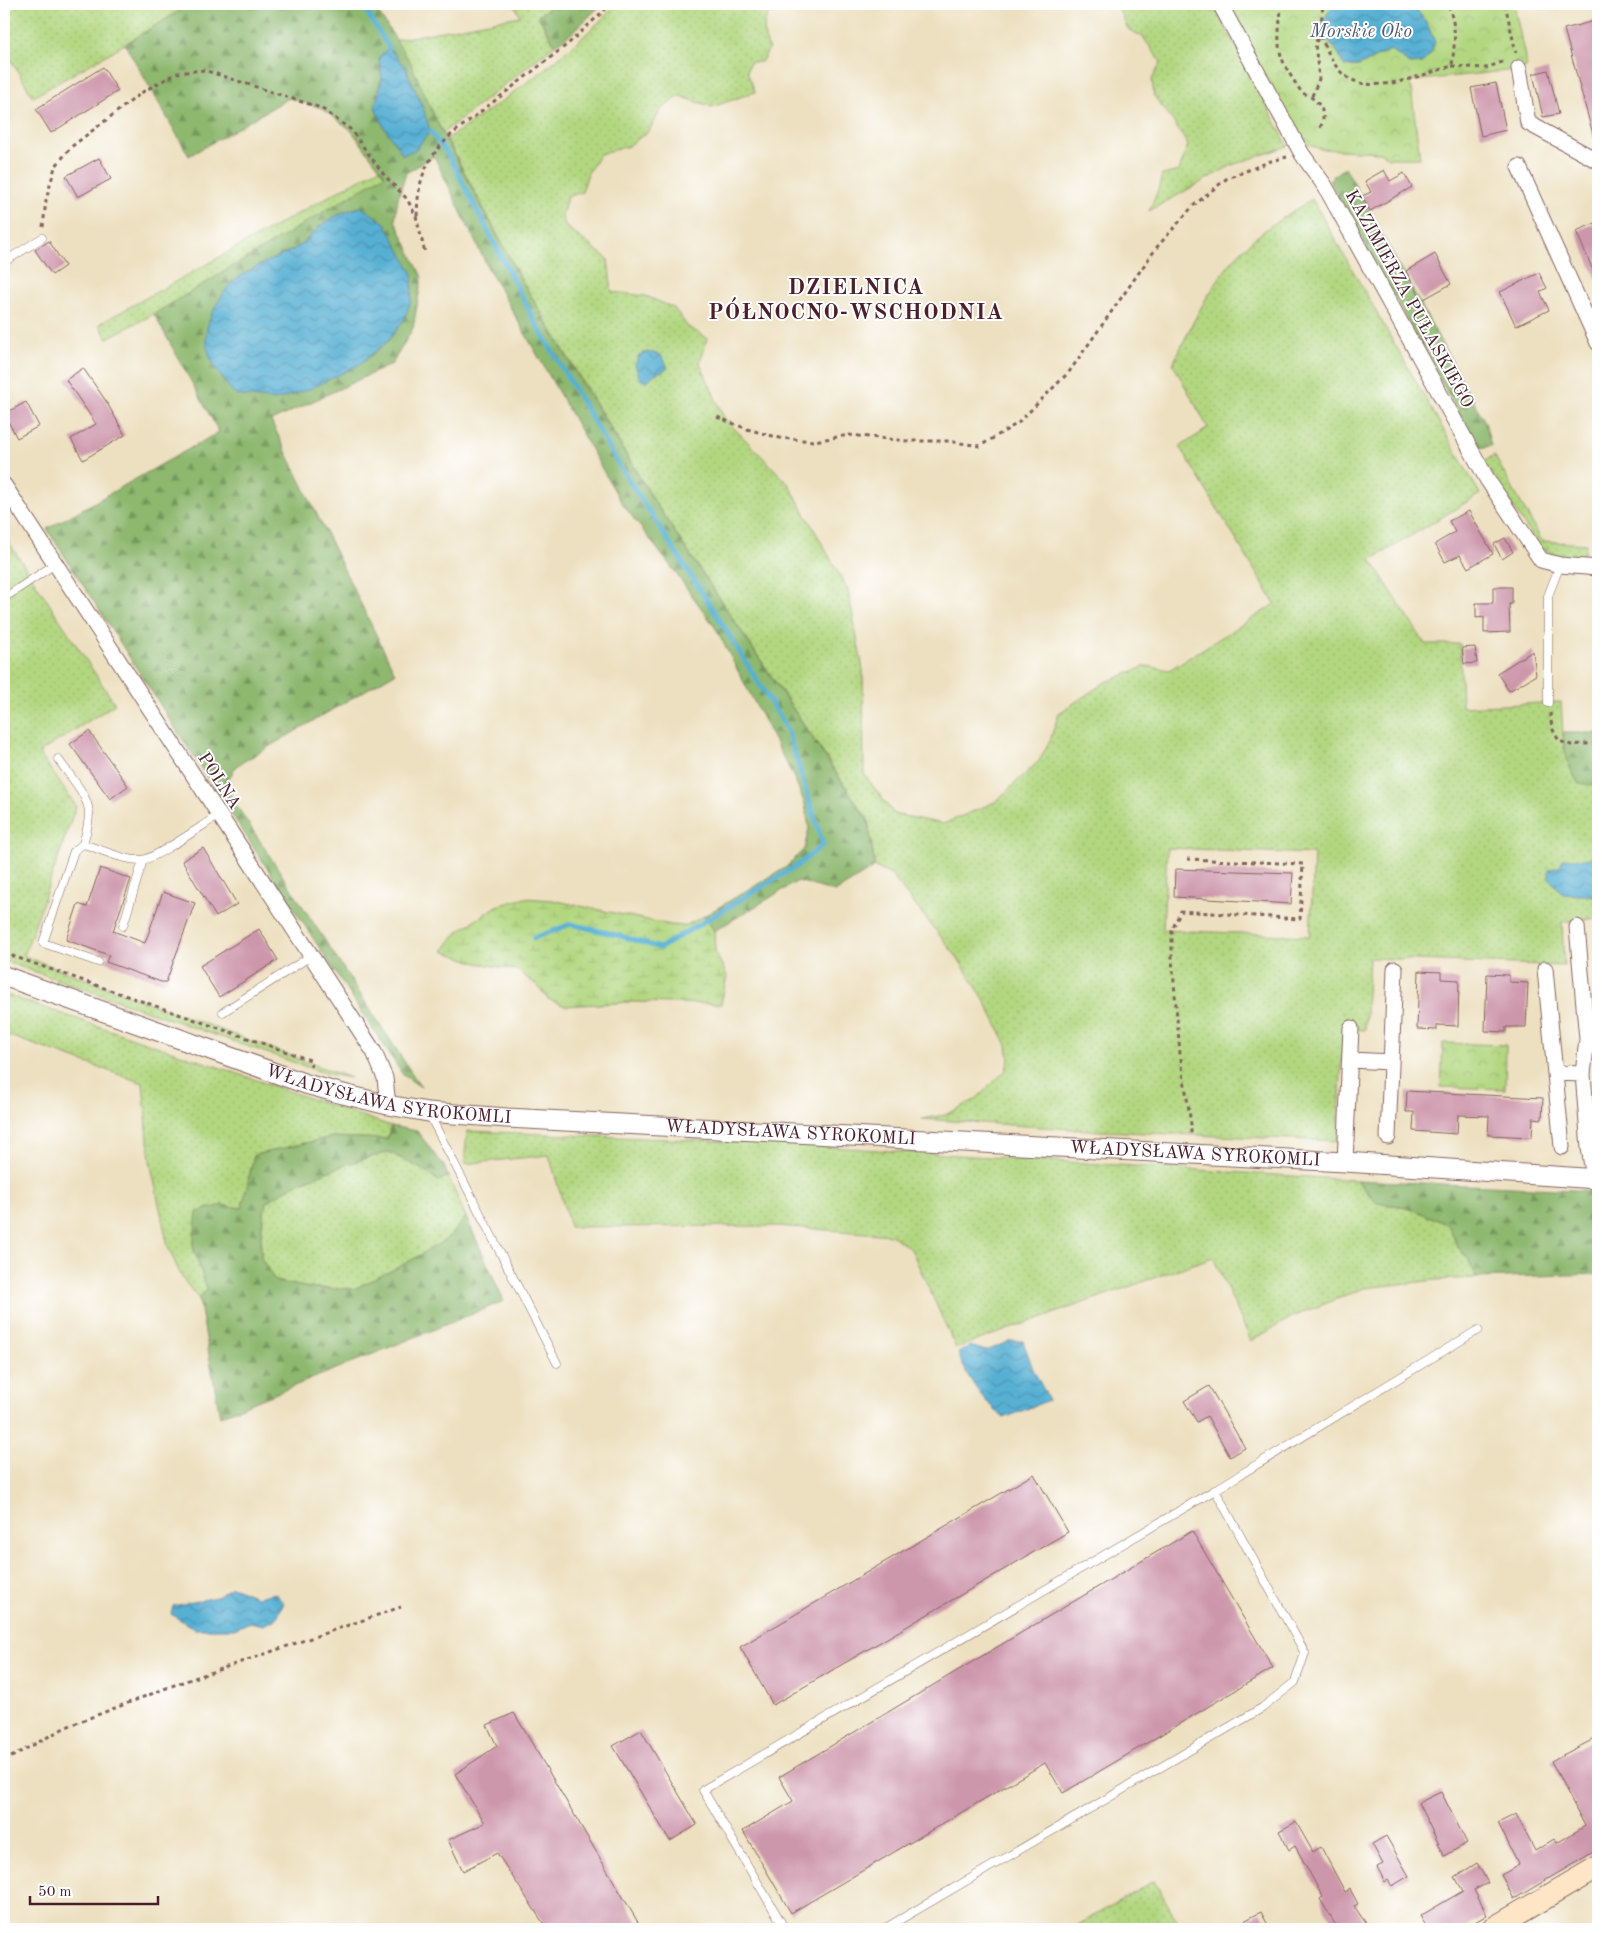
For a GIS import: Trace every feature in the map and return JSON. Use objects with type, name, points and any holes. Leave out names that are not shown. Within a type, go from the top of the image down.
[{"type":"main road","points":[[1492,1929],[1598,1867]]},
{"type":"street","name":"KAZIMIERZA PUŁASKIEGO","points":[[1220,4],[1302,154],[1326,186],[1487,479],[1541,560],[1560,565],[1598,568]]},
{"type":"street","points":[[1518,61],[1528,123],[1598,161]]},
{"type":"street","points":[[1519,167],[1598,343]]},
{"type":"street","name":"POLNA","points":[[4,485],[374,1052],[384,1078],[388,1105]]},
{"type":"street","points":[[1577,927],[1587,1039],[1583,1074],[1589,1148],[1596,1178]]},
{"type":"street","points":[[1388,1137],[1395,969]]},
{"type":"street","points":[[1545,970],[1562,1147]]},
{"type":"street","name":"WŁADYSŁAWA SYROKOMLI","points":[[4,976],[306,1084],[388,1105],[428,1112],[516,1119],[1345,1162],[1596,1178]]},
{"type":"street","points":[[1345,1162],[1351,1028]]},
{"type":"street","points":[[1350,1060],[1391,1062]]},
{"type":"street","points":[[1555,1073],[1583,1074]]},
{"type":"lane","points":[[4,262],[42,238]]},
{"type":"lane","points":[[4,598],[55,564]]},
{"type":"lane","points":[[1548,703],[1548,596],[1560,565]]},
{"type":"lane","points":[[58,759],[85,799],[89,811],[83,844],[74,851],[44,943],[98,962]]},
{"type":"lane","points":[[83,844],[126,858],[143,860],[158,854],[219,815]]},
{"type":"lane","points":[[123,926],[143,860]]},
{"type":"lane","points":[[223,1012],[311,956]]},
{"type":"lane","points":[[428,1112],[557,1363]]},
{"type":"lane","points":[[785,1929],[703,1790],[1214,1490],[1478,1330]]},
{"type":"lane","points":[[884,1929],[1262,1708],[1295,1682],[1306,1653],[1214,1490]]},
{"type":"path","points":[[416,216],[418,191],[425,170],[435,150],[460,128],[569,44],[611,4]]},
{"type":"path","points":[[1281,4],[1278,43],[1280,53],[1289,74],[1302,93],[1312,96],[1324,116],[1324,123],[1319,129]]},
{"type":"path","points":[[1312,96],[1319,79],[1315,43],[1320,36],[1323,4]]},
{"type":"path","points":[[1448,4],[1455,32],[1452,66]]},
{"type":"path","points":[[1320,36],[1341,72],[1347,77],[1364,84],[1379,86],[1452,66],[1486,68],[1501,63],[1518,61],[1505,4]]},
{"type":"path","points":[[42,238],[46,200],[54,167],[71,147],[144,91],[177,73],[204,70],[321,108],[350,129],[385,176],[407,199],[416,216],[425,253]]},
{"type":"path","points":[[717,416],[747,429],[780,438],[814,441],[849,435],[908,441],[947,441],[980,446],[1018,423],[1069,372],[1157,247],[1193,206],[1226,179],[1271,161],[1302,154]]},
{"type":"path","points":[[1548,703],[1552,728],[1559,741],[1571,745],[1598,743]]},
{"type":"path","points":[[1187,859],[1303,864],[1300,919],[1181,912],[1172,930],[1172,959],[1180,1054],[1191,1124],[1190,1155]]},
{"type":"path","points":[[4,1761],[66,1727],[177,1684],[401,1607]]},
{"type":"green space","points":[[4,4],[191,4],[33,97],[4,48]]},
{"type":"green space","points":[[191,4],[373,4],[410,62],[439,126],[518,274],[585,388],[656,504],[868,821],[875,867],[835,892],[798,881],[714,931],[704,916],[785,868],[804,849],[809,828],[805,804],[793,776],[715,627],[621,502],[489,270],[434,156],[406,173],[398,198],[395,220],[422,277],[413,328],[392,364],[271,421],[395,673],[236,766],[227,782],[231,797],[421,1087],[403,1075],[47,529],[219,432],[154,314],[385,175],[350,129],[321,108],[289,98],[189,156],[125,44]],"holes":[[[389,48],[405,67],[422,105],[430,131],[403,154],[384,127],[377,92],[382,79],[379,57]],[[361,207],[411,301],[396,330],[384,344],[360,365],[232,282],[258,266],[300,246],[319,227],[343,212]]]},
{"type":"green space","points":[[514,4],[556,4],[538,16],[555,45],[443,133],[395,40],[520,16]]},
{"type":"green space","points":[[556,4],[602,4],[572,33],[555,45],[538,15]]},
{"type":"green space","points":[[617,4],[800,4],[796,12],[769,13],[764,31],[769,49],[761,62],[750,62],[747,71],[755,92],[712,107],[680,96],[661,109],[649,131],[628,146],[600,154],[588,173],[582,192],[567,197],[562,217],[566,227],[608,259],[612,292],[646,296],[674,308],[688,327],[707,338],[700,363],[724,418],[788,483],[848,590],[863,670],[864,774],[894,814],[943,824],[995,802],[1039,761],[1050,740],[1059,713],[1104,683],[1146,666],[1169,670],[1275,604],[1180,447],[1208,428],[1173,364],[1207,297],[1233,260],[1260,234],[1312,199],[1480,494],[1371,560],[1425,644],[1460,644],[1462,707],[1561,702],[1564,749],[1591,785],[1598,782],[1598,918],[1562,922],[1564,966],[1369,958],[1365,1030],[1343,1028],[1338,1141],[1101,1131],[922,1119],[945,1115],[975,1100],[1005,1071],[1009,1060],[1007,1045],[984,999],[957,957],[891,875],[875,867],[868,820],[656,504],[518,274],[447,139],[536,76],[598,23]],"holes":[[[1167,848],[1314,854],[1310,936],[1163,930]]]},
{"type":"green space","points":[[1116,4],[1213,4],[1288,146],[1232,165],[1149,211],[1162,175],[1179,171],[1188,145],[1154,96],[1152,80],[1161,62],[1143,37],[1128,29]]},
{"type":"green space","points":[[1224,4],[1334,4],[1323,21],[1345,66],[1358,66],[1390,50],[1410,64],[1426,22],[1412,4],[1514,4],[1527,67],[1410,81],[1420,158],[1388,158],[1380,152],[1321,149],[1307,144],[1289,117]]},
{"type":"green space","points":[[1345,167],[1485,422],[1491,446],[1478,448],[1329,180]]},
{"type":"green space","points":[[380,168],[385,176],[154,314],[107,338],[99,324]]},
{"type":"green space","points":[[1494,455],[1542,541],[1586,544],[1584,558],[1558,556],[1538,546],[1484,462]]},
{"type":"green space","points":[[4,535],[115,704],[39,753],[76,806],[24,956],[350,1078],[327,1074],[4,961]]},
{"type":"green space","points":[[1563,733],[1598,733],[1598,782],[1591,785],[1578,783],[1567,759]]},
{"type":"green space","points":[[525,898],[552,900],[671,925],[685,926],[704,916],[714,931],[715,951],[727,976],[721,1004],[632,1002],[565,1006],[548,999],[537,985],[516,970],[477,963],[443,951],[459,931],[497,906]]},
{"type":"green space","points":[[4,994],[391,1126],[387,1139],[332,1137],[254,1155],[242,1209],[222,1205],[193,1246],[207,1290],[199,1299],[182,1278],[168,1247],[150,1161],[143,1083],[4,1034]]},
{"type":"green space","points":[[1443,1043],[1506,1045],[1505,1089],[1441,1087]]},
{"type":"green space","points":[[391,1126],[417,1131],[444,1166],[448,1176],[439,1181],[425,1171],[389,1152],[350,1163],[296,1184],[266,1202],[261,1231],[261,1258],[275,1281],[309,1288],[354,1289],[403,1265],[447,1239],[466,1217],[504,1301],[220,1416],[199,1299],[207,1290],[193,1246],[197,1212],[222,1205],[242,1208],[254,1155],[332,1137],[387,1139]]},
{"type":"green space","points":[[467,1131],[766,1143],[1356,1180],[1377,1203],[1407,1207],[1449,1225],[1457,1246],[1469,1260],[1476,1278],[1436,1280],[1365,1288],[1294,1316],[1251,1341],[1213,1257],[956,1348],[911,1249],[891,1235],[778,1226],[570,1227],[549,1155],[464,1164]]},
{"type":"green space","points":[[389,1152],[425,1171],[438,1181],[448,1176],[466,1217],[448,1239],[403,1265],[354,1289],[309,1288],[275,1281],[261,1258],[261,1231],[266,1202],[296,1184],[350,1163]]},
{"type":"green space","points":[[1356,1180],[1598,1191],[1598,1274],[1476,1278],[1469,1260],[1457,1246],[1449,1225],[1407,1207],[1377,1203]]},
{"type":"green space","points":[[1154,1881],[1182,1929],[1071,1929]]},
{"type":"water","name":"Morskie Oko","points":[[1334,4],[1412,4],[1426,22],[1435,42],[1431,54],[1422,63],[1410,64],[1390,50],[1358,66],[1344,66],[1336,49],[1321,36],[1323,21]]},
{"type":"water","points":[[389,48],[405,67],[422,105],[430,131],[416,149],[403,155],[384,127],[375,107],[382,79],[379,57]]},
{"type":"water","points":[[361,207],[385,223],[413,274],[411,301],[404,320],[388,341],[360,364],[312,388],[276,400],[235,395],[212,360],[206,338],[212,313],[226,289],[249,271],[301,245],[327,221]]},
{"type":"water","points":[[647,352],[661,355],[667,365],[667,369],[655,374],[646,382],[640,379],[635,365],[639,355]]},
{"type":"water","points":[[1598,853],[1598,896],[1563,894],[1549,878],[1549,870],[1561,866],[1562,859],[1588,859]]},
{"type":"water","points":[[1010,1341],[1023,1341],[1033,1369],[1049,1400],[1004,1418],[976,1389],[958,1353],[970,1346],[986,1351]]},
{"type":"water","points":[[232,1587],[257,1597],[275,1593],[284,1603],[276,1619],[263,1625],[250,1622],[234,1629],[195,1629],[171,1614],[173,1606],[216,1597]]},
{"type":"building","points":[[1598,20],[1598,138],[1594,138],[1564,29]]},
{"type":"building","points":[[103,67],[118,91],[51,133],[36,109]]},
{"type":"building","points":[[1548,70],[1559,114],[1543,117],[1533,74]]},
{"type":"building","points":[[1496,83],[1506,130],[1481,136],[1471,88]]},
{"type":"building","points":[[99,158],[111,179],[78,197],[66,176]]},
{"type":"building","points":[[1384,170],[1390,181],[1404,173],[1412,187],[1370,211],[1362,196],[1371,192],[1365,181]]},
{"type":"building","points":[[1598,222],[1598,282],[1576,231]]},
{"type":"building","points":[[49,241],[65,266],[52,275],[35,250]]},
{"type":"building","points":[[1435,254],[1451,284],[1422,300],[1406,271]]},
{"type":"building","points":[[1539,273],[1547,288],[1540,292],[1549,310],[1516,326],[1500,292]]},
{"type":"building","points":[[83,368],[106,401],[125,435],[83,460],[71,439],[96,424],[66,380]]},
{"type":"building","points":[[26,402],[39,426],[17,438],[4,414]]},
{"type":"building","points":[[1469,511],[1493,554],[1468,568],[1460,555],[1445,562],[1435,544],[1455,532],[1449,521]]},
{"type":"building","points":[[1505,538],[1513,552],[1502,559],[1494,544]]},
{"type":"building","points":[[1493,587],[1512,587],[1512,604],[1509,604],[1510,632],[1484,633],[1484,617],[1476,618],[1476,603],[1493,603]]},
{"type":"building","points":[[1475,647],[1477,663],[1464,664],[1462,648]]},
{"type":"building","points":[[1533,651],[1536,675],[1509,691],[1497,673]]},
{"type":"building","points":[[89,731],[128,786],[110,799],[70,744]]},
{"type":"building","points":[[203,848],[237,904],[216,917],[182,861]]},
{"type":"building","points":[[100,868],[131,879],[113,931],[145,943],[163,892],[195,903],[166,982],[161,982],[106,962],[109,955],[66,940],[78,904],[87,907]]},
{"type":"building","points":[[1175,869],[1293,873],[1291,904],[1174,897]]},
{"type":"building","points":[[259,929],[278,960],[219,997],[200,966]]},
{"type":"building","points":[[1419,971],[1441,972],[1441,979],[1459,980],[1458,1026],[1437,1025],[1437,1030],[1417,1029]]},
{"type":"building","points":[[1487,974],[1509,975],[1509,982],[1528,983],[1526,1027],[1506,1027],[1506,1032],[1485,1031]]},
{"type":"building","points":[[1407,1091],[1543,1098],[1542,1119],[1533,1118],[1532,1137],[1488,1135],[1489,1116],[1458,1115],[1457,1134],[1413,1131],[1414,1112],[1406,1112]]},
{"type":"building","points":[[1209,1386],[1245,1448],[1230,1457],[1207,1416],[1197,1422],[1184,1401]]},
{"type":"building","points":[[1034,1474],[1068,1532],[773,1705],[740,1647]]},
{"type":"building","points":[[1192,1531],[1273,1668],[1063,1793],[1045,1763],[791,1913],[743,1831],[793,1801],[779,1777]]},
{"type":"building","points":[[514,1713],[642,1929],[547,1929],[497,1853],[463,1871],[448,1840],[485,1823],[455,1774],[497,1746],[487,1725]]},
{"type":"building","points":[[641,1730],[697,1825],[670,1841],[613,1746]]},
{"type":"building","points":[[1598,1737],[1598,1852],[1597,1850],[1514,1899],[1501,1875],[1519,1865],[1498,1823],[1516,1814],[1535,1851],[1554,1839],[1557,1843],[1585,1826],[1551,1761]]},
{"type":"building","points":[[1441,1792],[1467,1843],[1445,1856],[1418,1803]]},
{"type":"building","points":[[1296,1822],[1313,1852],[1321,1847],[1345,1892],[1350,1889],[1358,1904],[1354,1906],[1370,1929],[1338,1929],[1320,1899],[1323,1897],[1295,1846],[1289,1850],[1279,1831]]},
{"type":"building","points":[[1386,1836],[1409,1876],[1392,1886],[1388,1880],[1385,1882],[1377,1867],[1383,1864],[1372,1844]]},
{"type":"building","points":[[1477,1863],[1488,1883],[1474,1890],[1487,1915],[1463,1929],[1428,1929],[1420,1916],[1463,1891],[1455,1877]]},
{"type":"building","points":[[1261,1912],[1270,1929],[1229,1929]]},
{"type":"waterway","points":[[362,4],[389,48]]},
{"type":"waterway","points":[[430,131],[449,156],[534,320],[619,465],[723,625],[787,729],[823,845],[798,865],[660,948],[571,924],[534,938]]},
{"type":"district","name":"DZIELNICA PÓŁNOCNO-WSCHODNIA","points":[[856,300]]}]
